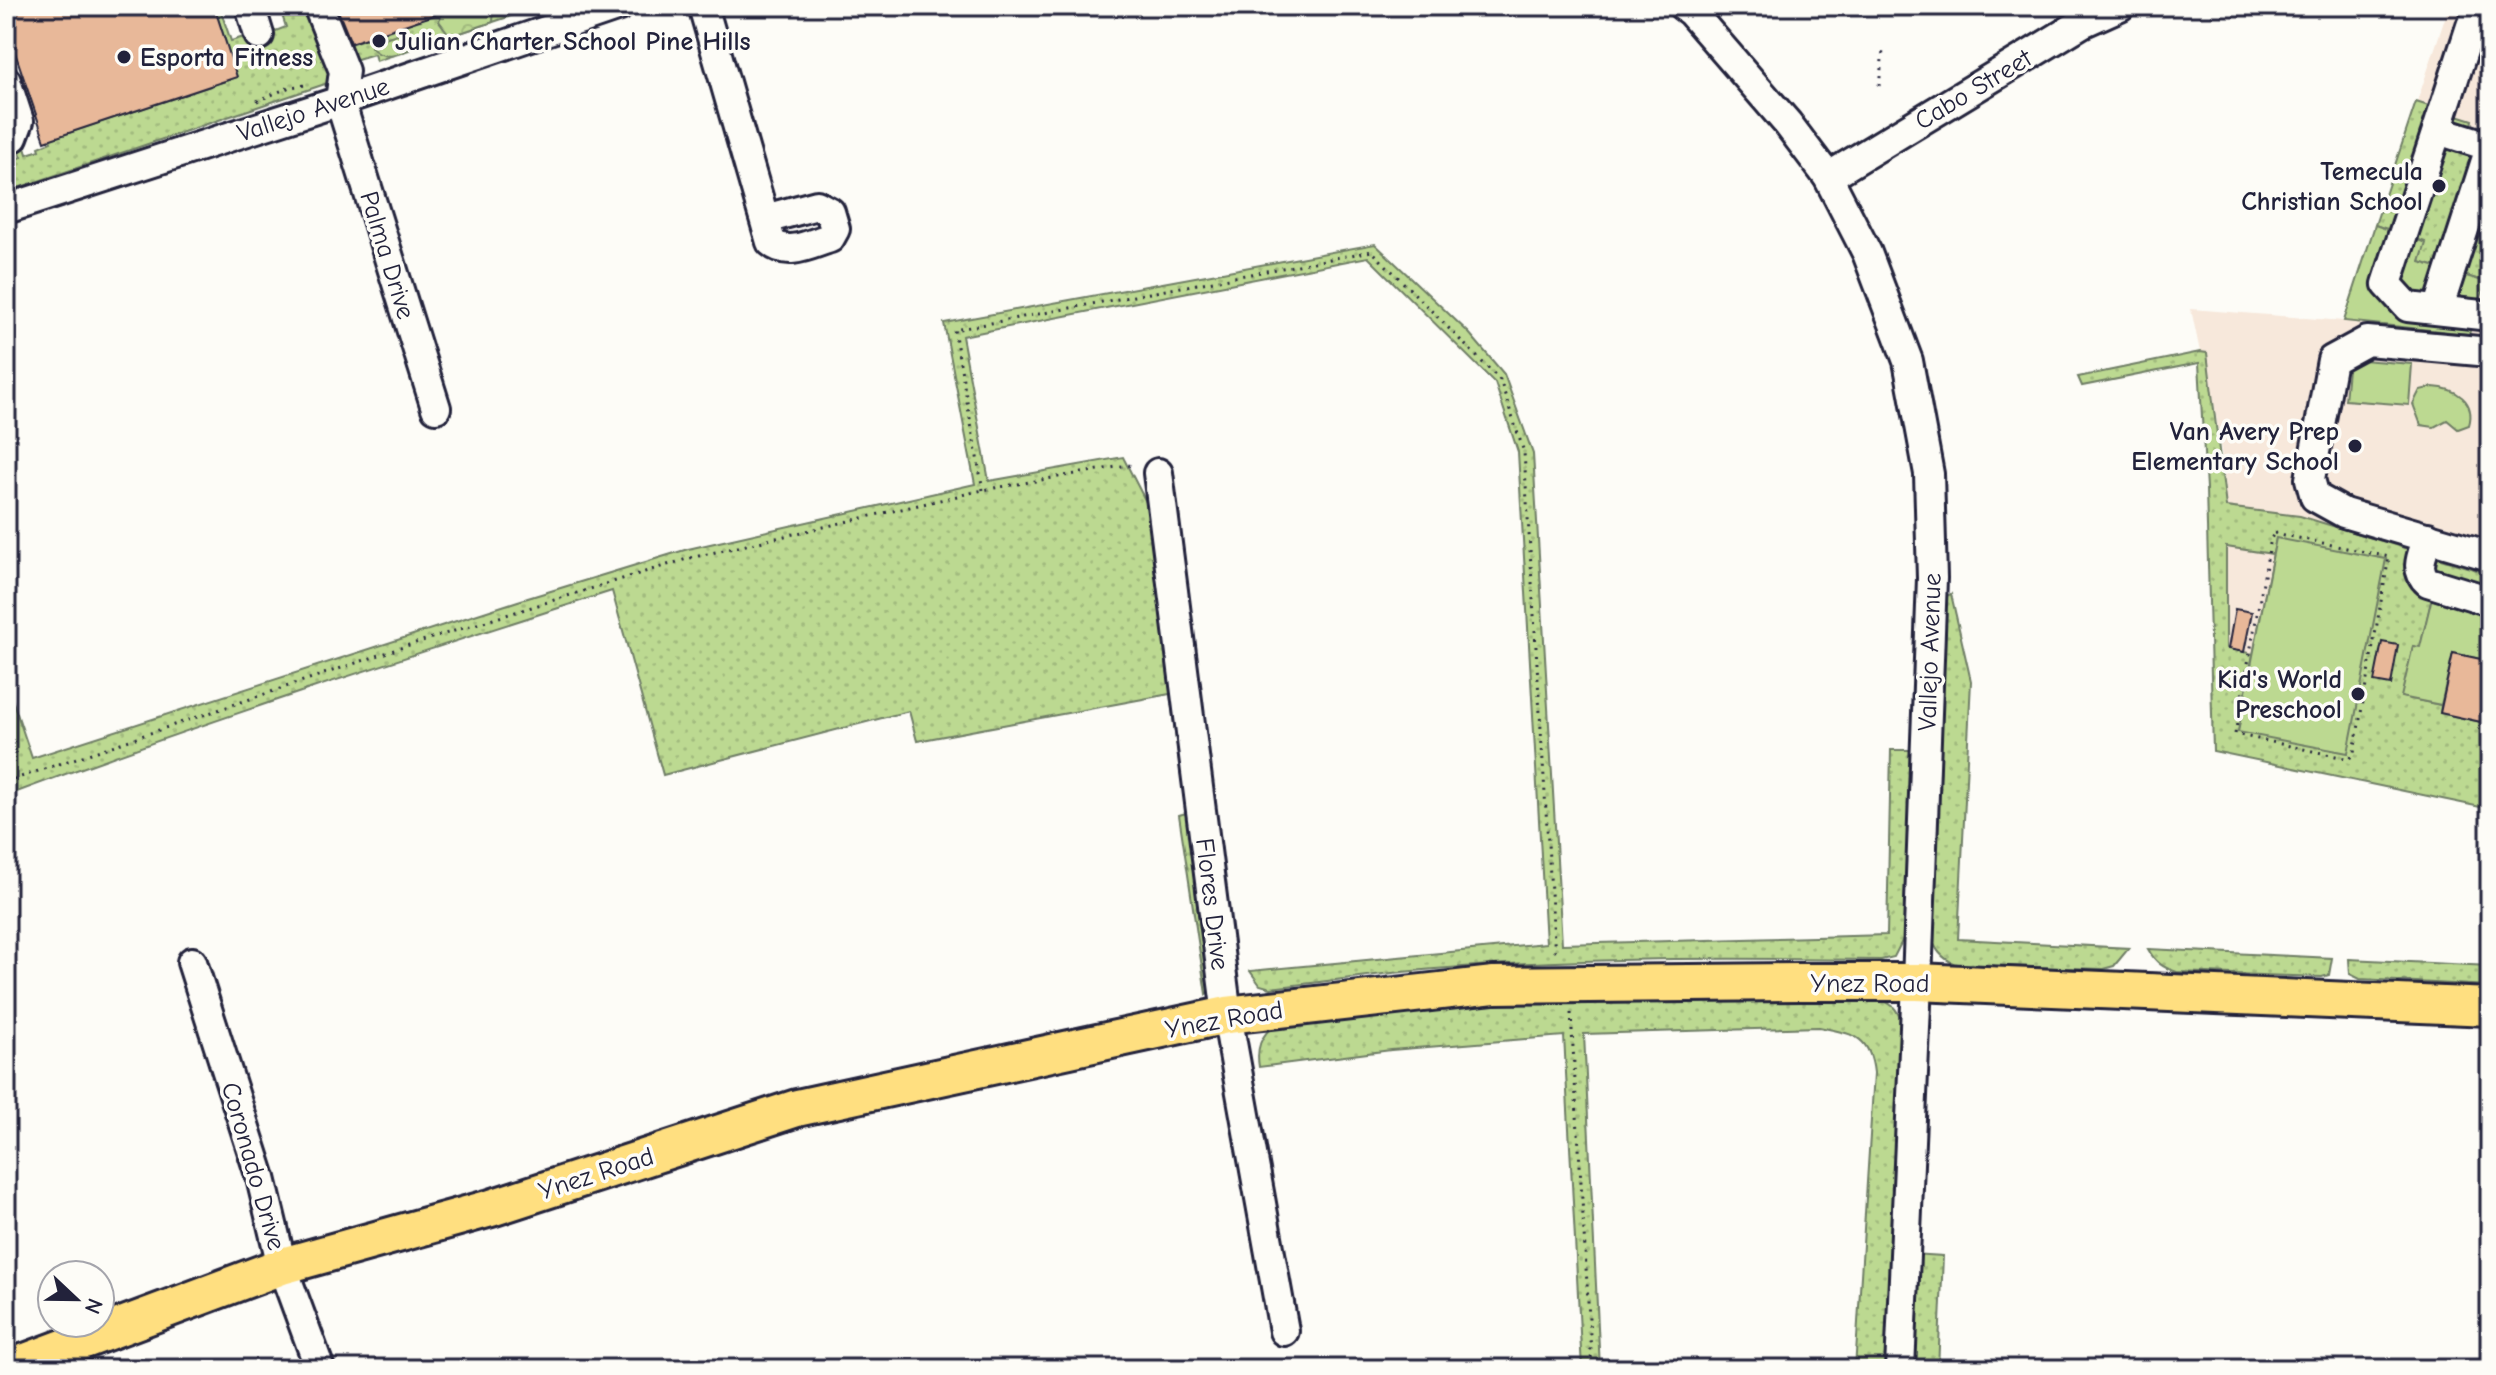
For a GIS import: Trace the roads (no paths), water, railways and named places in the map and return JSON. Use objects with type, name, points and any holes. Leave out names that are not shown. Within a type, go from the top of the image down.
[{"type":"main road","name":"Ynez Road","points":[[7,1369],[282,1266],[491,1208],[797,1108],[1227,1015],[1494,985],[1917,982],[2490,1007]]},
{"type":"street","points":[[250,6],[259,35]]},
{"type":"street","name":"Palma Drive","points":[[318,6],[344,71],[340,101],[436,408]]},
{"type":"street","points":[[703,6],[765,219]]},
{"type":"street","name":"Vallejo Avenue","points":[[1683,6],[1788,124],[1828,177],[1867,253],[1908,361],[1929,474],[1932,578],[1900,1369]]},
{"type":"street","name":"Cabo Street","points":[[1828,177],[2082,23],[2120,6]]},
{"type":"street","name":"Vallejo Avenue","points":[[6,209],[340,101],[550,17],[615,7]]},
{"type":"street","points":[[2490,22],[2477,20],[2471,26],[2387,284],[2408,307],[2490,316]]},
{"type":"street","points":[[6,81],[19,121],[13,137],[6,139]]},
{"type":"street","points":[[2438,130],[2482,144],[2488,154],[2438,310]]},
{"type":"street","points":[[2490,352],[2367,341],[2332,360],[2310,479],[2315,497],[2344,513],[2490,556]]},
{"type":"street","name":"Flores Drive","points":[[1158,473],[1227,1015],[1284,1331]]},
{"type":"street","points":[[2428,537],[2419,567],[2422,577],[2428,582],[2490,601]]},
{"type":"street","name":"Coronado Drive","points":[[192,962],[261,1178],[282,1266],[320,1369]]},
{"type":"place","name":"Julian Charter School Pine Hills","points":[[379,41]]},
{"type":"place","name":"Esporta Fitness","points":[[124,57]]},
{"type":"place","name":"Temecula Christian School","points":[[2439,186]]},
{"type":"place","name":"Van Avery Prep Elementary School","points":[[2355,446]]},
{"type":"place","name":"Kid's World Preschool","points":[[2358,694]]}]
